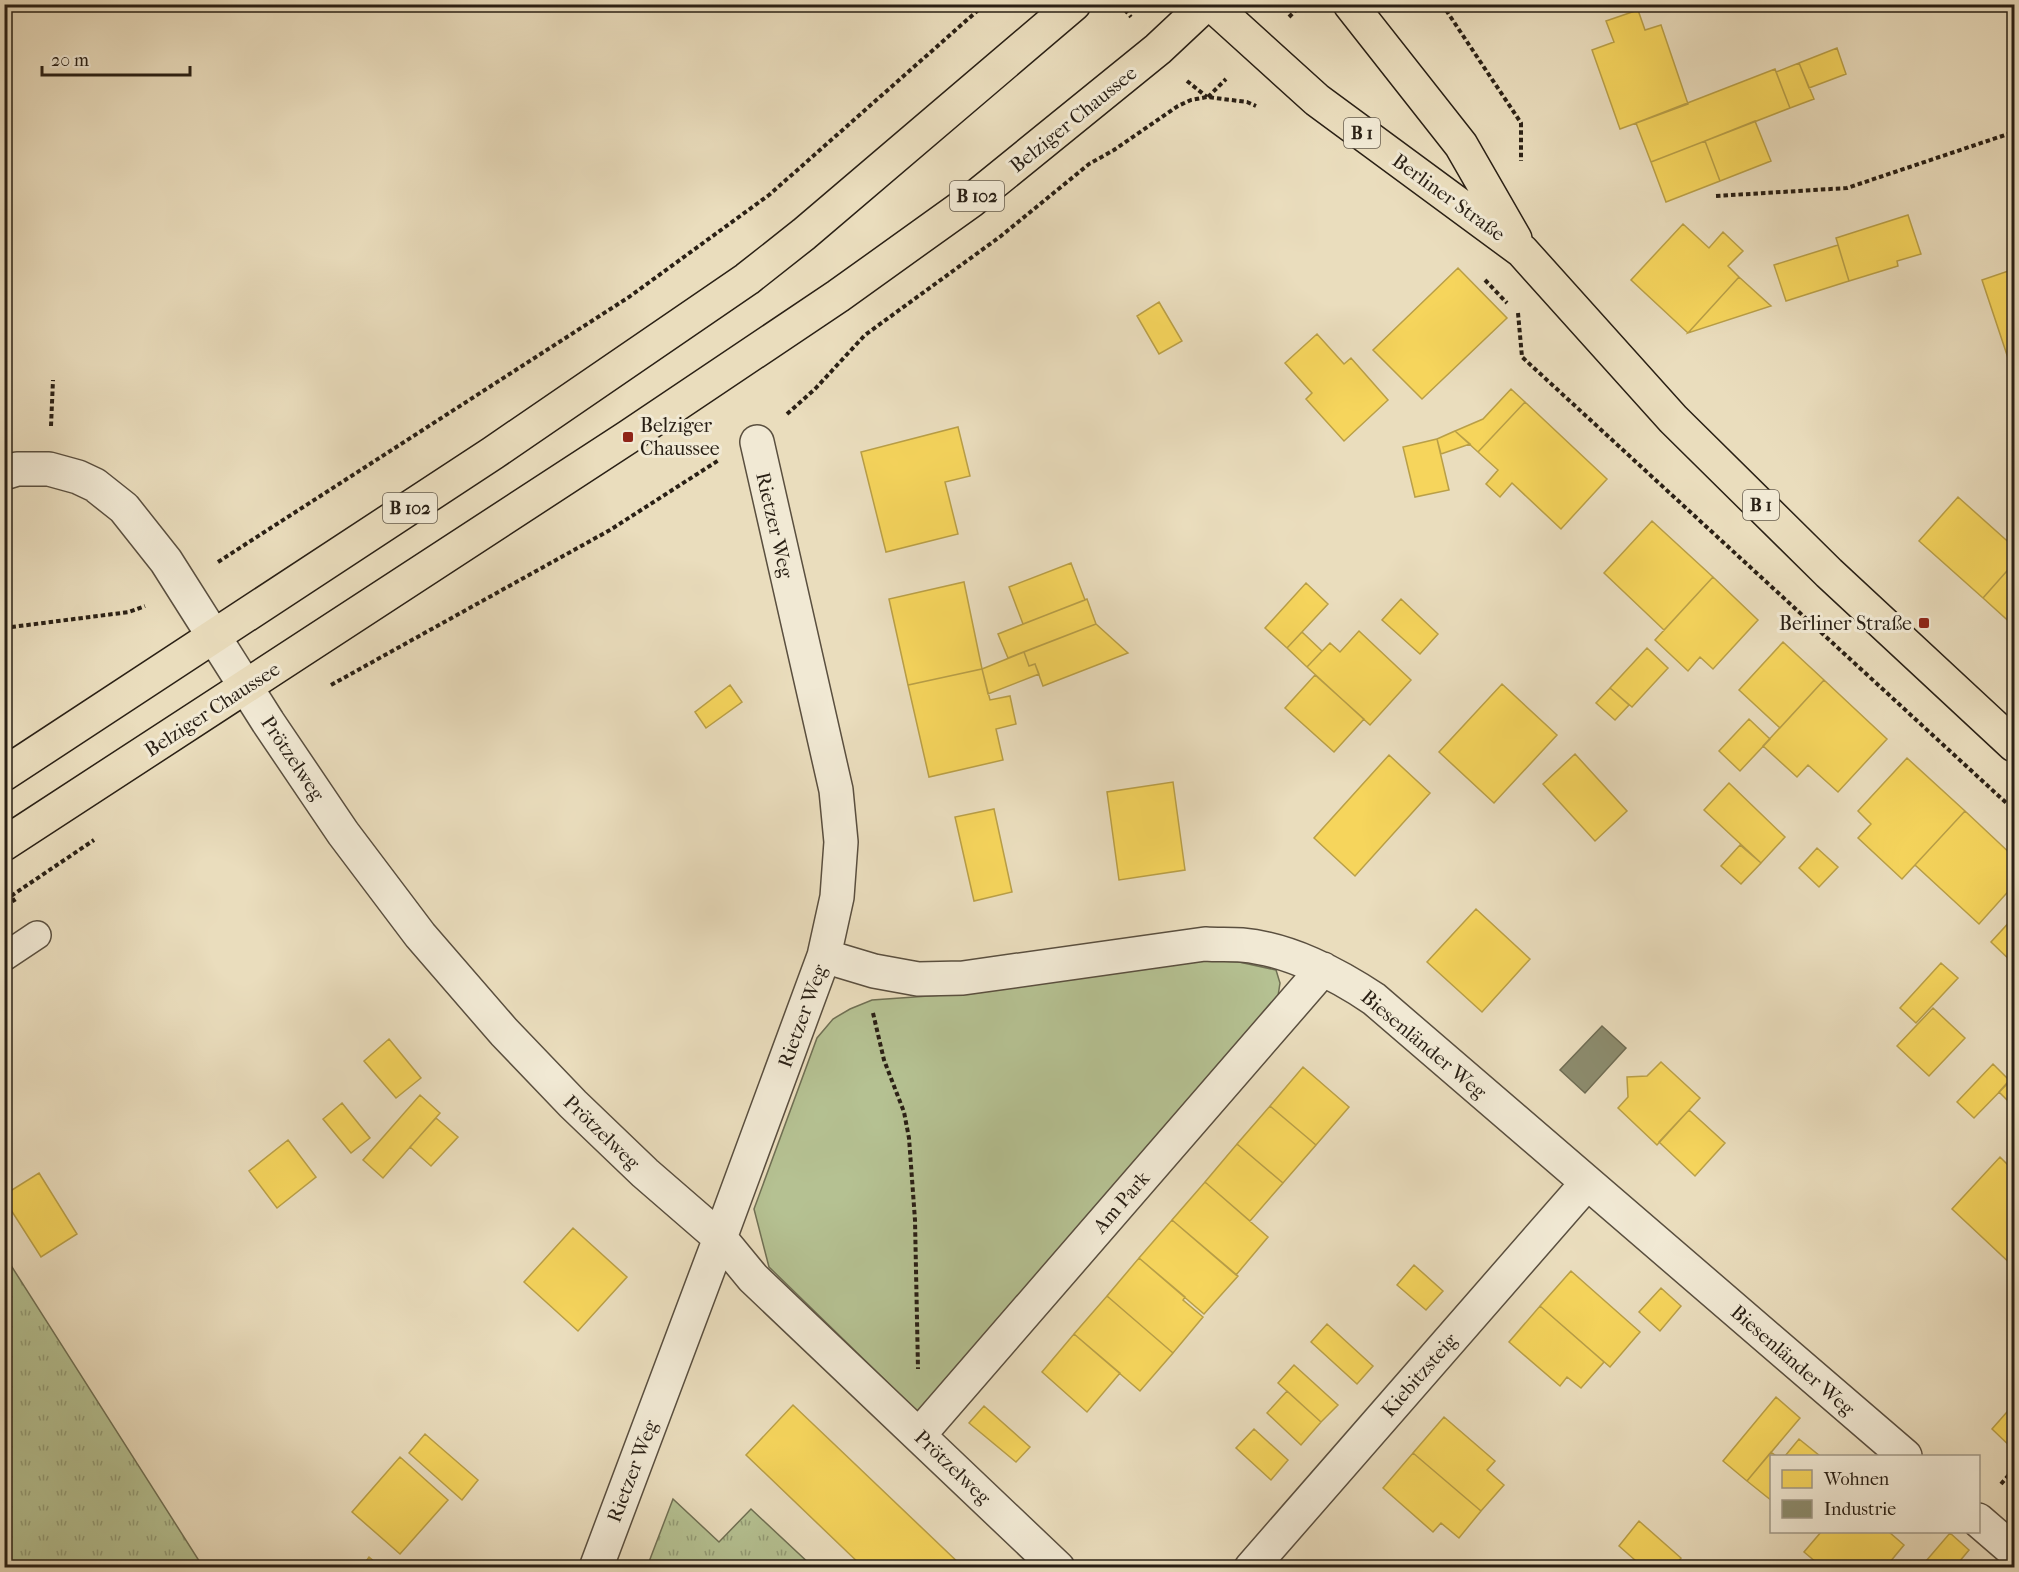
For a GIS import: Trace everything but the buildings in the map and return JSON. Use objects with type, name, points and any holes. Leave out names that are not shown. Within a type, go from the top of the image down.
[{"type":"main road","name":"B 102","points":[[4,774],[493,453],[747,279],[804,234],[1074,4]]},
{"type":"main road","name":"Belziger Chaussee","points":[[4,844],[618,443],[886,262],[972,200],[1103,95],[1158,49],[1206,4]]},
{"type":"main road","name":"Berliner Straße","points":[[1212,4],[1317,100],[1522,251],[1673,419],[1829,573],[2014,745]]},
{"type":"main road","name":"Berliner Straße","points":[[1350,4],[1461,145],[1522,251]]},
{"type":"street","name":"Rietzer Weg","points":[[596,1568],[824,956],[837,897],[842,842],[836,790],[757,442]]},
{"type":"street","name":"Prötzelweg","points":[[4,473],[17,470],[49,469],[78,477],[95,485],[124,508],[166,561],[343,833],[420,935],[504,1032],[573,1104],[645,1173],[720,1238],[753,1278],[1058,1568]]},
{"type":"street","name":"Biesenländer Weg","points":[[824,956],[874,971],[918,979],[963,978],[1205,944],[1244,945],[1277,952],[1323,969],[1349,982],[1374,999],[1904,1455]]},
{"type":"street","name":"Am Park","points":[[919,1435],[1323,969]]},
{"type":"street","name":"Kiebitzsteig","points":[[1251,1568],[1587,1183]]},
{"type":"street","points":[[1980,1522],[2014,1551]]},
{"type":"lane","points":[[4,957],[37,935]]},
{"type":"path","points":[[4,627],[129,612],[154,603],[629,297],[769,195],[985,4]]},
{"type":"path","points":[[1286,19],[1302,4]]},
{"type":"path","points":[[784,417],[815,389],[865,335],[1001,236],[1089,164],[1114,150],[1178,106],[1191,100],[1207,97],[1226,79]]},
{"type":"path","points":[[1716,196],[1847,188],[2014,132]]},
{"type":"path","points":[[1518,315],[1522,357],[2014,810]]},
{"type":"path","points":[[330,686],[610,530],[725,456]]},
{"type":"path","points":[[37,935],[11,896],[100,836]]},
{"type":"path","points":[[872,1008],[884,1060],[904,1112],[909,1138],[915,1220],[919,1435]]},
{"type":"green space","points":[[1201,960],[1239,962],[1276,970],[1280,983],[1278,996],[920,1414],[769,1267],[754,1209],[817,1038],[833,1019],[872,1000],[971,993]]},
{"type":"green space","points":[[5,1256],[203,1567],[5,1567]]},
{"type":"green space","points":[[673,1499],[719,1542],[751,1509],[813,1567],[647,1567]]},
{"type":"place","name":"Belziger Chaussee","points":[[628,437]]},
{"type":"place","name":"Berliner Straße","points":[[1924,623]]}]
